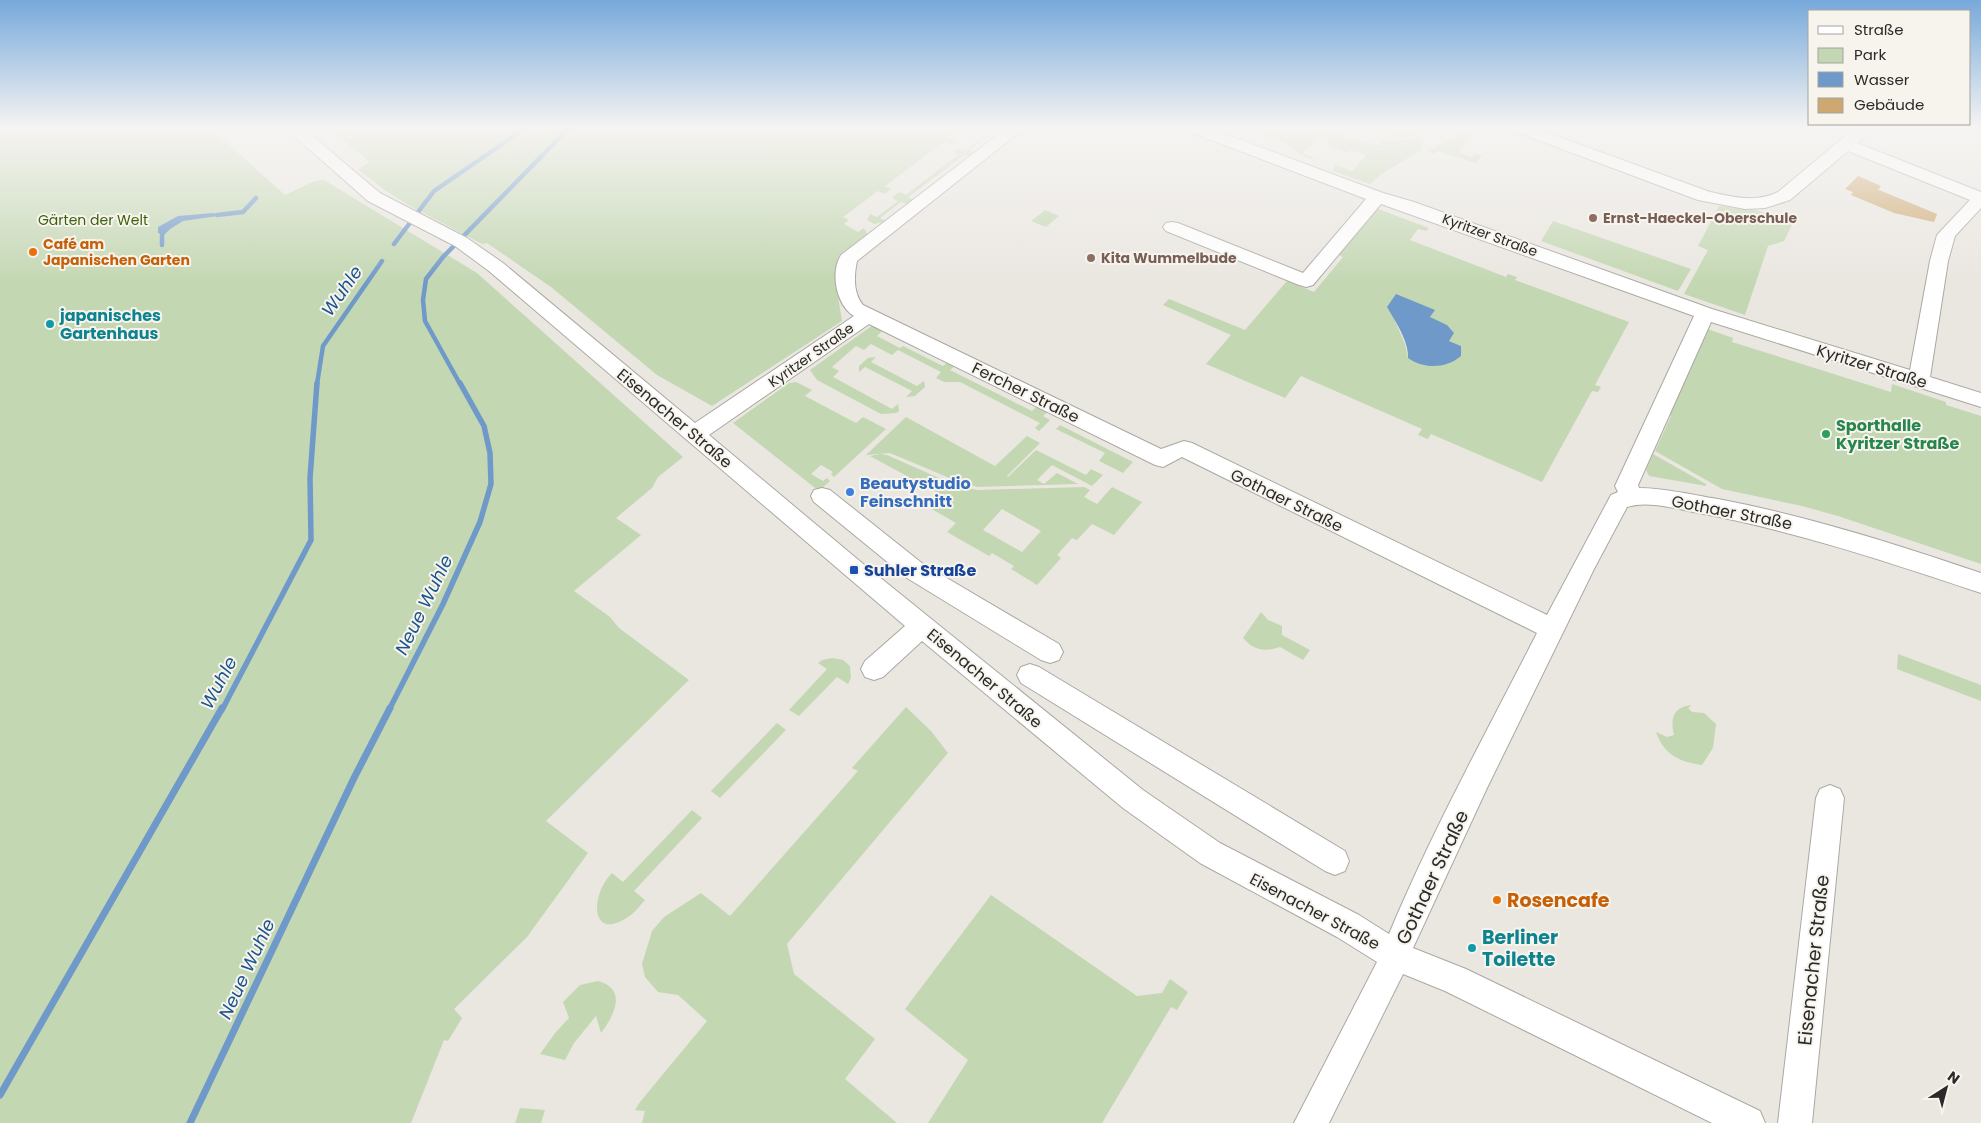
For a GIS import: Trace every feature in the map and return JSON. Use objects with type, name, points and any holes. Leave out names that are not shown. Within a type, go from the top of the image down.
[{"type":"street","name":"Eisenacher Straße","points":[[353,179],[374,197],[448,235],[473,250],[496,268],[922,626],[1133,799],[1176,830],[1249,876],[1348,926],[1396,956],[1455,980],[1748,1123]]},
{"type":"street","name":"Kyritzer Straße","points":[[695,434],[868,316],[855,308],[849,298],[845,270],[848,259],[859,248],[949,179]]},
{"type":"street","name":"Kyritzer Straße","points":[[1331,179],[1705,313],[1981,400]]},
{"type":"street","points":[[1659,179],[1704,196],[1751,204],[1776,200],[1802,179]]},
{"type":"street","points":[[1919,380],[1946,235],[1981,198],[1935,179]]},
{"type":"street","points":[[1172,227],[1306,281],[1378,197]]},
{"type":"street","points":[[1633,496],[1626,486],[1705,313]]},
{"type":"street","name":"Fercher Straße","points":[[868,316],[1163,459],[1170,453],[1184,449]]},
{"type":"street","name":"Gothaer Straße","points":[[1184,449],[1552,629]]},
{"type":"street","points":[[822,496],[915,571],[1050,652]]},
{"type":"street","name":"Gothaer Straße","points":[[1311,1123],[1396,956],[1413,912],[1552,629],[1612,512],[1620,501],[1633,496],[1700,504],[1812,528],[1861,542],[1981,583]]},
{"type":"street","points":[[874,669],[922,626]]},
{"type":"street","name":"Eisenacher Straße","points":[[1030,675],[1335,861]]},
{"type":"street","name":"Eisenacher Straße","points":[[1795,1123],[1830,798]]},
{"type":"green space","name":"Gärten der Welt","points":[[0,179],[268,179],[285,195],[315,181],[324,180],[477,273],[683,457],[658,477],[652,488],[616,518],[641,535],[574,591],[610,617],[619,628],[689,680],[546,821],[588,853],[527,937],[454,1009],[462,1018],[448,1041],[444,1040],[411,1123],[0,1123]]},
{"type":"green space","points":[[371,179],[894,179],[885,186],[891,189],[884,194],[878,191],[843,217],[849,220],[844,224],[858,232],[864,228],[868,235],[841,288],[837,290],[842,321],[712,406],[657,375],[551,287],[487,243],[482,244],[410,206]]},
{"type":"green space","points":[[926,179],[931,179],[908,197],[914,200],[908,204],[901,202],[880,218],[886,221],[874,224],[867,220],[870,214],[877,217],[898,201],[892,198],[899,192],[906,195]]},
{"type":"green space","points":[[1357,179],[1375,179],[1370,184]]},
{"type":"green space","points":[[1719,206],[1756,210],[1796,222],[1792,225],[1784,241],[1768,246],[1745,315],[1684,294],[1708,250],[1698,246]]},
{"type":"green space","points":[[1378,209],[1429,228],[1426,231],[1418,229],[1410,240],[1506,277],[1508,274],[1517,277],[1515,280],[1629,322],[1595,385],[1601,387],[1598,392],[1592,391],[1542,482],[1431,434],[1428,439],[1418,435],[1422,429],[1301,376],[1285,398],[1206,364],[1231,335],[1163,305],[1169,299],[1245,330],[1287,281],[1314,292],[1343,257],[1339,255]],"holes":[[[1434,311],[1430,317],[1447,325],[1449,341],[1461,346],[1408,358],[1405,344],[1395,321]]]},
{"type":"green space","points":[[1045,210],[1059,216],[1046,227],[1031,221]]},
{"type":"green space","points":[[1553,221],[1691,269],[1678,291],[1541,241]]},
{"type":"green space","points":[[873,325],[884,329],[877,336],[900,348],[903,346],[943,366],[949,361],[956,365],[950,370],[1032,411],[1038,405],[1049,410],[1043,416],[1050,420],[1039,431],[1035,428],[1040,423],[960,382],[944,382],[936,378],[941,372],[898,350],[892,355],[871,344],[864,350],[856,346],[832,367],[839,371],[833,377],[892,409],[898,404],[899,411],[896,413],[881,414],[817,380],[810,370]]},
{"type":"green space","name":"Sporthalle Kyritzer Straße","points":[[1705,328],[1733,338],[1732,342],[1891,392],[1892,384],[1981,416],[1981,564],[1838,516],[1802,506],[1722,489],[1655,451],[1671,416],[1666,413]]},
{"type":"green space","points":[[876,357],[871,362],[917,386],[924,381],[925,387],[915,396],[906,397],[912,391],[865,367],[859,372],[859,366],[868,358]]},
{"type":"green space","points":[[796,382],[812,390],[805,396],[856,423],[863,417],[886,429],[834,477],[831,474],[833,472],[821,465],[811,474],[823,481],[827,478],[830,481],[819,491],[733,423],[789,383]]},
{"type":"green space","points":[[906,417],[995,466],[1027,436],[1040,443],[1008,477],[1036,450],[1086,475],[1091,469],[1103,475],[1092,486],[1052,465],[1037,480],[1044,484],[1057,473],[1078,484],[978,487],[959,482],[890,453],[866,455]]},
{"type":"green space","points":[[1060,425],[1133,462],[1123,473],[1099,461],[1105,453],[1056,429]]},
{"type":"green space","points":[[1653,454],[1706,484],[1706,486],[1649,476],[1646,470]]},
{"type":"green space","points":[[887,455],[957,486],[978,490],[1084,487],[1090,490],[1084,497],[1097,504],[1112,487],[1142,502],[1114,535],[1092,524],[1077,540],[1072,538],[1057,555],[1061,558],[1037,585],[1011,569],[1014,566],[992,553],[989,556],[947,532],[956,523],[930,508],[942,495],[870,456]],"holes":[[[1002,509],[1041,531],[1022,552],[983,530]]]},
{"type":"green space","points":[[1261,612],[1268,620],[1282,626],[1282,635],[1310,650],[1303,660],[1280,647],[1269,650],[1256,648],[1243,638]]},
{"type":"green space","points":[[1898,654],[1981,685],[1981,701],[1897,669]]},
{"type":"green space","points":[[832,658],[843,660],[850,666],[851,678],[848,684],[837,677],[799,716],[789,710],[827,669],[818,663]]},
{"type":"green space","points":[[1692,705],[1688,708],[1692,712],[1704,713],[1716,724],[1713,748],[1702,765],[1687,762],[1668,752],[1659,740],[1656,732],[1667,737],[1674,735],[1672,723],[1674,714],[1681,708]]},
{"type":"green space","points":[[906,707],[931,731],[948,753],[787,944],[794,974],[875,1039],[845,1079],[897,1123],[642,1123],[645,1111],[635,1110],[640,1102],[707,1021],[678,995],[658,992],[645,977],[642,964],[652,931],[664,917],[701,893],[730,916],[858,771],[852,768]]},
{"type":"green space","points":[[777,723],[786,730],[720,798],[711,791]]},
{"type":"green space","points":[[692,810],[702,818],[634,891],[645,900],[631,915],[616,923],[607,924],[601,920],[597,904],[600,893],[612,873],[623,882]]},
{"type":"green space","points":[[991,895],[1137,996],[1162,993],[1170,979],[1188,992],[1177,1010],[1171,1007],[1102,1123],[928,1123],[968,1060],[905,1009]]},
{"type":"green space","points":[[598,981],[613,990],[616,996],[614,1011],[601,1033],[596,1016],[574,1043],[565,1060],[540,1054],[569,1018],[563,1002],[580,985]]},
{"type":"green space","points":[[520,1108],[545,1110],[541,1123],[515,1123]]},
{"type":"water","points":[[213,213],[225,215],[183,221],[162,234],[158,233],[158,227],[178,216]]},
{"type":"water","points":[[1396,294],[1435,310],[1430,317],[1447,325],[1454,333],[1449,341],[1461,346],[1461,356],[1448,363],[1434,366],[1420,364],[1408,358],[1404,338],[1387,307]]},
{"type":"building","points":[[1855,179],[1866,179],[1881,186],[1878,190],[1937,214],[1934,222],[1894,213],[1851,195],[1853,192],[1845,189]]},
{"type":"waterway","name":"Wuhle","points":[[394,244],[434,191],[451,179]]},
{"type":"waterway","name":"Neue Wuhle","points":[[460,384],[425,321],[423,300],[426,279],[443,257],[519,179]]},
{"type":"waterway","points":[[217,215],[243,212],[256,198]]},
{"type":"waterway","points":[[162,245],[162,234],[167,229]]},
{"type":"waterway","name":"Wuhle","points":[[317,384],[323,346],[382,261]]},
{"type":"waterway","name":"Wuhle","points":[[222,710],[311,540],[310,478],[317,383]]},
{"type":"waterway","name":"Neue Wuhle","points":[[389,710],[443,604],[480,522],[491,484],[490,453],[484,426],[460,383]]},
{"type":"waterway","name":"Wuhle","points":[[0,1095],[222,708]]},
{"type":"waterway","name":"Neue Wuhle","points":[[190,1123],[354,778],[390,708]]},
{"type":"place","name":"Ernst-Haeckel-Oberschule","points":[[1593,218]]},
{"type":"place","name":"Café am Japanischen Garten","points":[[33,252]]},
{"type":"place","name":"Kita Wummelbude","points":[[1091,258]]},
{"type":"place","name":"japanisches Gartenhaus","points":[[50,324]]},
{"type":"place","name":"Sporthalle Kyritzer Straße","points":[[1826,434]]},
{"type":"place","name":"Beautystudio Feinschnitt","points":[[850,492]]},
{"type":"place","name":"Suhler Straße","points":[[854,570]]},
{"type":"place","name":"Rosencafe","points":[[1497,900]]},
{"type":"place","name":"Berliner Toilette","points":[[1472,948]]}]
